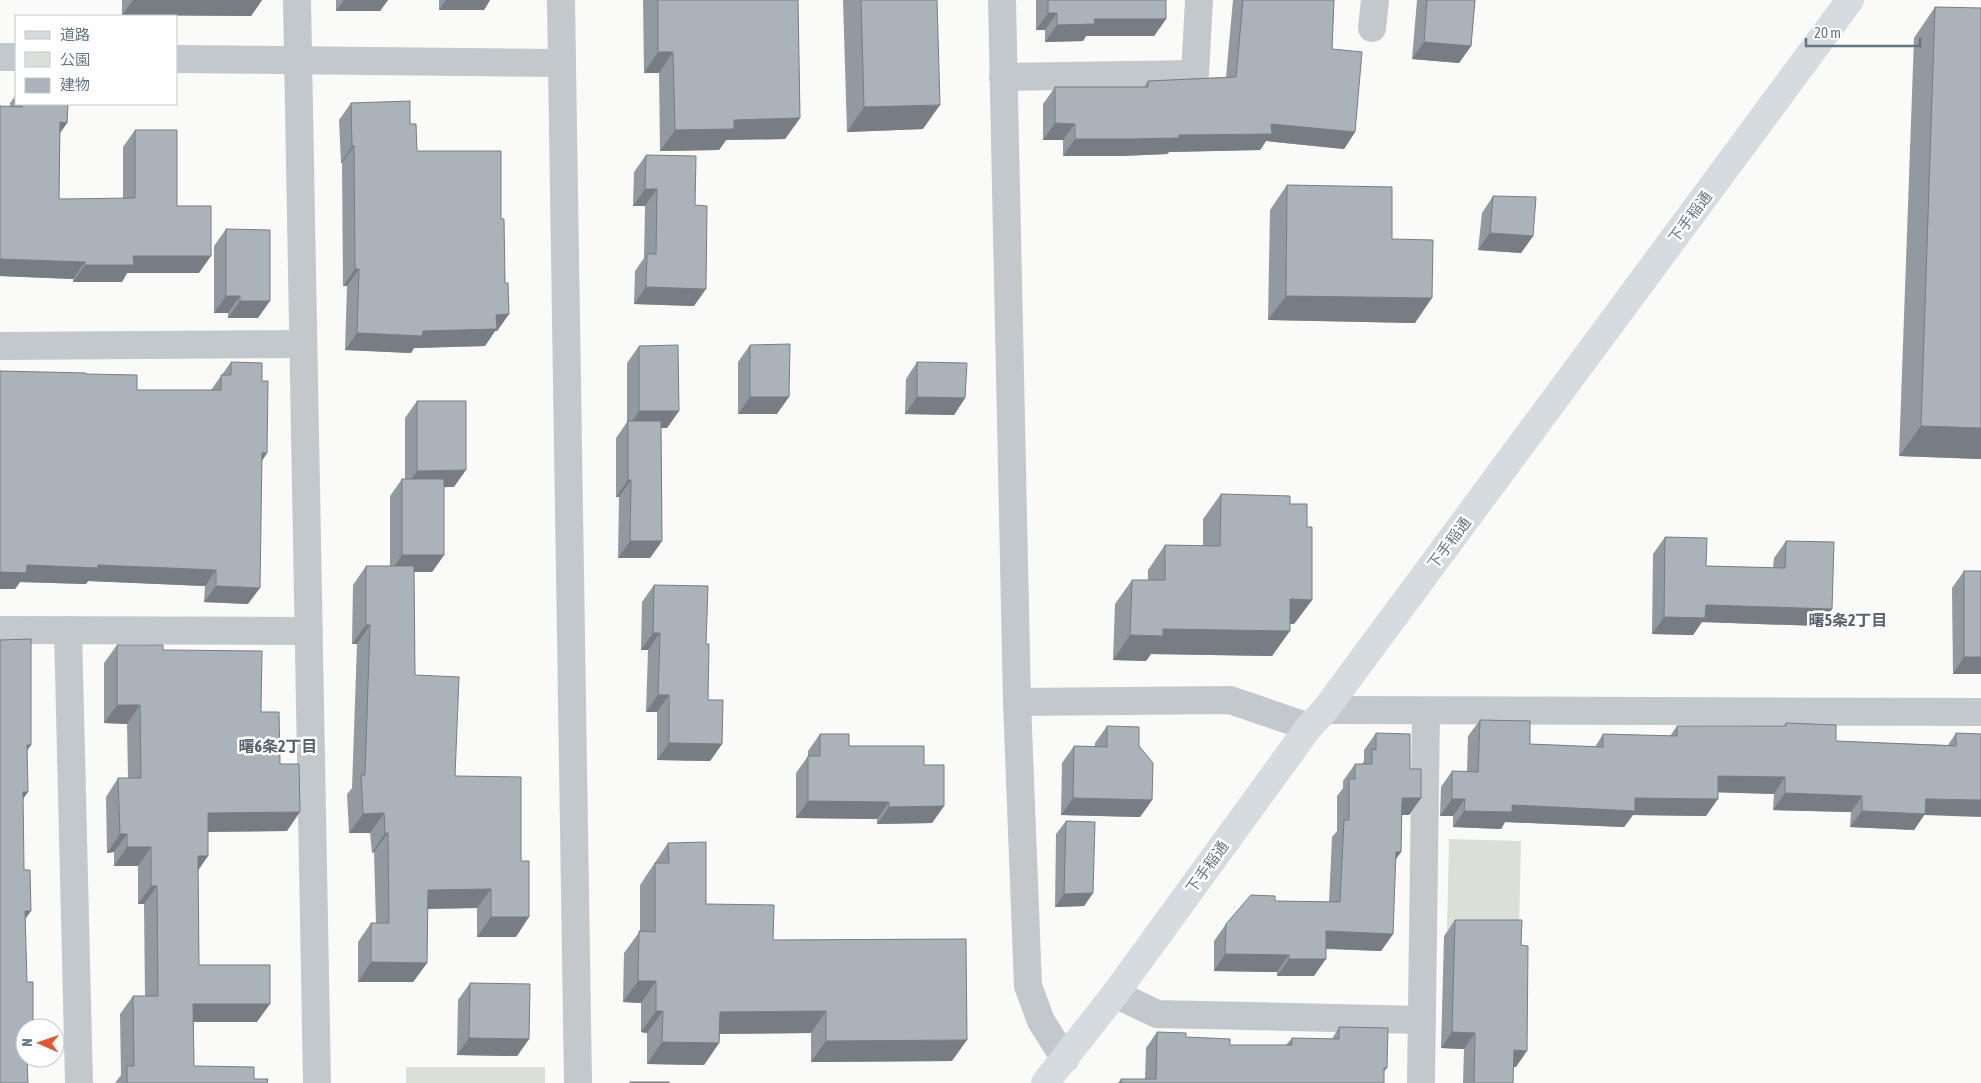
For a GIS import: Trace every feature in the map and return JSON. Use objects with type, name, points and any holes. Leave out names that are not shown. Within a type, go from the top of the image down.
[{"type":"street","points":[[297,0],[317,1083]]},
{"type":"street","points":[[561,0],[578,1083]]},
{"type":"street","points":[[1002,0],[1017,702],[1028,986],[1041,1020],[1065,1059]]},
{"type":"street","points":[[1003,77],[1195,74],[1199,0]]},
{"type":"street","points":[[1372,28],[1375,0]]},
{"type":"street","name":"下手稲通","points":[[1045,1083],[1115,994],[1317,718],[1850,0]]},
{"type":"street","points":[[0,57],[15,57]]},
{"type":"street","points":[[178,59],[562,63]]},
{"type":"street","points":[[0,346],[303,344]]},
{"type":"street","points":[[0,630],[309,631]]},
{"type":"street","points":[[68,630],[78,1083]]},
{"type":"street","points":[[1017,702],[1230,700],[1317,718],[1426,712],[1981,712]]},
{"type":"street","points":[[1421,1083],[1426,712]]},
{"type":"street","points":[[1115,994],[1156,1014],[1422,1020]]},
{"type":"green space","points":[[1449,839],[1521,841],[1519,932],[1447,931]]},
{"type":"green space","points":[[406,1067],[545,1067],[545,1083],[406,1083]]},
{"type":"building","points":[[658,0],[798,0],[800,118],[734,120],[734,129],[675,130],[673,52],[658,52]]},
{"type":"building","points":[[861,0],[937,0],[940,105],[864,107]]},
{"type":"building","points":[[1048,0],[1166,0],[1166,19],[1094,19],[1095,24],[1057,25],[1057,13],[1048,13]]},
{"type":"building","points":[[1243,0],[1334,0],[1332,49],[1362,52],[1355,132],[1271,124],[1272,134],[1179,135],[1179,138],[1075,139],[1075,124],[1055,123],[1055,87],[1148,87],[1148,81],[1236,77]]},
{"type":"building","points":[[1427,0],[1475,0],[1471,46],[1424,42]]},
{"type":"building","points":[[1935,7],[1981,8],[1981,428],[1921,426]]},
{"type":"building","points":[[410,101],[410,124],[416,124],[417,151],[501,151],[501,219],[504,219],[505,283],[508,283],[509,314],[496,315],[497,329],[423,331],[422,336],[357,333],[359,269],[355,269],[354,146],[352,146],[351,103]]},
{"type":"building","points":[[22,105],[68,105],[67,123],[60,122],[59,199],[135,198],[135,130],[177,130],[177,206],[211,206],[211,256],[133,256],[134,265],[85,265],[85,262],[0,259],[0,106],[22,107]]},
{"type":"building","points":[[646,155],[696,156],[695,205],[707,206],[706,289],[646,287],[647,254],[656,254],[657,189],[645,189]]},
{"type":"building","points":[[1287,185],[1392,187],[1392,239],[1433,240],[1432,298],[1286,296]]},
{"type":"building","points":[[1493,196],[1536,197],[1533,236],[1490,233]]},
{"type":"building","points":[[226,229],[270,230],[270,301],[240,301],[240,296],[226,296]]},
{"type":"building","points":[[790,344],[789,397],[750,397],[750,345]]},
{"type":"building","points":[[678,345],[679,411],[639,411],[639,346]]},
{"type":"building","points":[[231,362],[262,363],[262,381],[268,381],[267,453],[262,453],[260,588],[216,586],[216,570],[98,565],[98,568],[27,565],[26,573],[0,572],[0,371],[137,375],[137,390],[221,390],[221,375],[231,375]]},
{"type":"building","points":[[917,362],[967,363],[965,398],[917,397]]},
{"type":"building","points":[[417,401],[466,401],[466,470],[417,471]]},
{"type":"building","points":[[628,421],[661,421],[662,541],[630,541],[631,480],[628,480]]},
{"type":"building","points":[[402,479],[444,479],[444,555],[402,555]]},
{"type":"building","points":[[1221,494],[1290,496],[1290,504],[1307,504],[1307,527],[1312,527],[1312,600],[1290,599],[1290,631],[1163,629],[1163,636],[1130,635],[1132,580],[1165,580],[1165,545],[1220,546]]},
{"type":"building","points":[[1665,537],[1707,538],[1706,566],[1785,568],[1786,541],[1834,542],[1832,609],[1706,605],[1705,618],[1664,617]]},
{"type":"building","points":[[366,566],[414,566],[415,675],[459,677],[455,776],[521,777],[521,861],[529,861],[529,917],[491,917],[491,889],[428,890],[427,963],[371,962],[371,923],[389,923],[388,833],[385,833],[384,813],[363,814],[361,775],[365,775],[370,625],[366,625]]},
{"type":"building","points":[[1964,571],[1981,571],[1981,657],[1964,657]]},
{"type":"building","points":[[654,585],[708,586],[706,644],[709,644],[708,700],[723,700],[722,744],[669,743],[669,695],[658,695],[660,633],[653,633]]},
{"type":"building","points":[[31,639],[31,745],[27,745],[28,792],[23,792],[24,870],[30,870],[31,911],[25,911],[27,982],[33,982],[33,1018],[15,1018],[15,1068],[27,1068],[28,1083],[0,1083],[0,640]]},
{"type":"building","points":[[117,645],[163,645],[163,650],[262,651],[261,712],[279,712],[280,764],[299,764],[300,812],[208,813],[208,856],[198,856],[199,965],[270,965],[270,1004],[193,1004],[194,1066],[254,1067],[254,1079],[268,1079],[267,1083],[127,1083],[127,1066],[134,1066],[133,996],[158,996],[157,886],[151,886],[151,847],[127,847],[127,834],[120,834],[118,778],[141,778],[140,705],[117,705]]},
{"type":"building","points":[[1480,720],[1530,721],[1530,744],[1603,747],[1603,734],[1677,736],[1677,726],[1786,726],[1786,723],[1836,725],[1836,741],[1956,746],[1956,733],[1981,734],[1981,800],[1926,799],[1925,814],[1862,811],[1862,796],[1785,793],[1785,777],[1718,776],[1718,799],[1635,798],[1635,811],[1512,805],[1512,812],[1464,811],[1465,799],[1452,799],[1452,771],[1478,772]]},
{"type":"building","points":[[1107,726],[1139,727],[1139,746],[1153,763],[1152,800],[1073,798],[1074,746],[1107,747]]},
{"type":"building","points":[[1376,733],[1410,734],[1410,769],[1421,769],[1421,798],[1402,798],[1401,852],[1396,852],[1393,934],[1326,931],[1326,959],[1289,959],[1289,955],[1225,954],[1226,924],[1251,895],[1275,896],[1275,901],[1340,902],[1344,820],[1349,820],[1349,779],[1355,779],[1355,764],[1372,764],[1372,749],[1376,750]]},
{"type":"building","points":[[820,734],[849,734],[849,746],[924,746],[924,765],[944,765],[944,806],[889,807],[889,802],[808,801],[808,756],[820,756]]},
{"type":"building","points":[[1066,821],[1095,822],[1093,893],[1064,894]]},
{"type":"building","points":[[706,842],[706,904],[774,905],[773,940],[966,939],[967,1040],[826,1041],[826,1011],[720,1012],[719,1043],[662,1042],[663,1011],[656,1011],[656,981],[638,981],[639,931],[655,932],[655,863],[669,863],[668,843]]},
{"type":"building","points":[[1455,920],[1522,920],[1521,945],[1528,946],[1527,1051],[1514,1050],[1513,1083],[1474,1083],[1475,1033],[1452,1032]]},
{"type":"building","points":[[470,983],[530,984],[529,1039],[469,1038]]},
{"type":"building","points":[[1339,1027],[1388,1028],[1387,1068],[1384,1068],[1384,1083],[1121,1083],[1121,1079],[1156,1079],[1157,1032],[1186,1033],[1186,1037],[1230,1039],[1230,1045],[1292,1045],[1292,1038],[1339,1039]]},
{"type":"building","points":[[669,1082],[669,1083],[630,1083]]},
{"type":"district","name":"曙5条2丁目","points":[[1848,620]]},
{"type":"district","name":"曙6条2丁目","points":[[278,746]]}]
